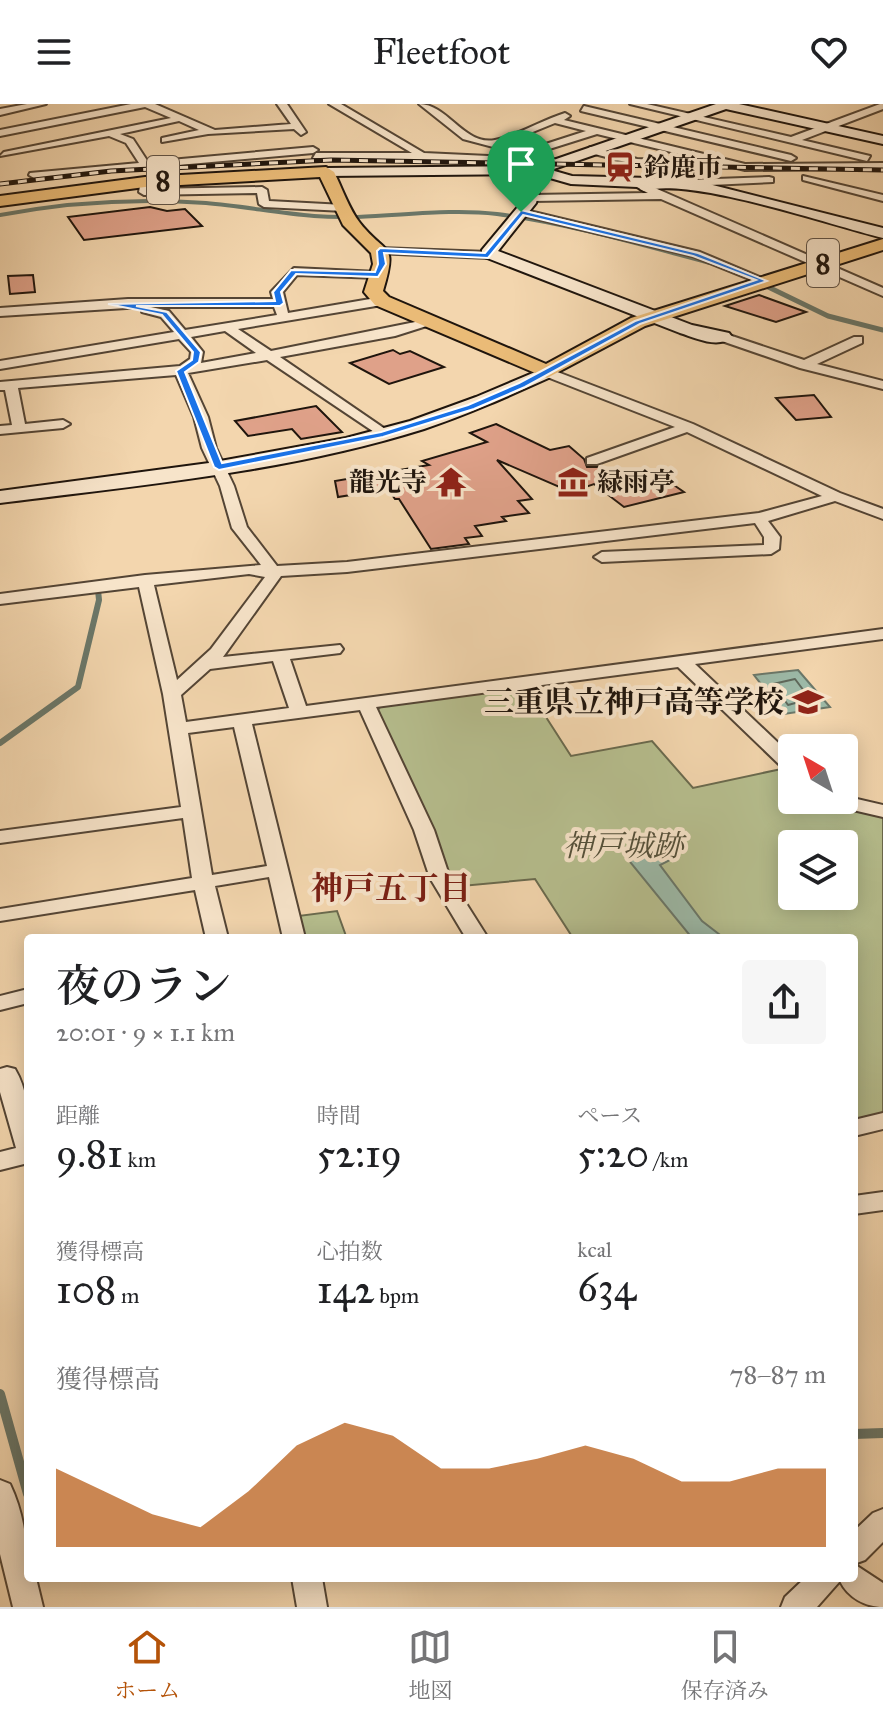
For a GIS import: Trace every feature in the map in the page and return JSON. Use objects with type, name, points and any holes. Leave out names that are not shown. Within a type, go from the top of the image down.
[{"type":"main road","name":"8","points":[[0,204],[60,192],[143,167],[326,172]]},
{"type":"main road","points":[[326,172],[347,214],[380,251],[382,264],[373,292],[382,301],[547,372]]},
{"type":"main road","name":"8","points":[[547,372],[618,332],[653,317],[883,244]]},
{"type":"street","points":[[0,112],[41,104]]},
{"type":"street","points":[[0,133],[146,104],[231,141],[242,155]]},
{"type":"street","points":[[282,104],[326,172],[537,170],[571,180],[644,185],[662,196],[883,292]]},
{"type":"street","points":[[334,104],[426,156]]},
{"type":"street","points":[[424,104],[466,137],[556,161]]},
{"type":"street","points":[[474,158],[484,153],[482,146],[601,104]]},
{"type":"street","points":[[635,104],[883,164]]},
{"type":"street","points":[[537,170],[725,104],[883,140]]},
{"type":"street","points":[[858,104],[881,108]]},
{"type":"street","points":[[553,120],[730,165],[881,108]]},
{"type":"street","points":[[584,109],[826,166]]},
{"type":"street","points":[[527,153],[661,110]]},
{"type":"street","points":[[16,163],[110,133],[182,118]]},
{"type":"street","points":[[165,140],[211,132],[299,126]]},
{"type":"street","points":[[110,133],[130,141],[143,167],[144,192],[262,190],[264,204],[347,214]]},
{"type":"street","points":[[590,150],[637,162],[826,166],[883,164]]},
{"type":"street","points":[[16,163],[143,167],[242,155],[314,153],[556,161]]},
{"type":"street","points":[[16,163],[60,192]]},
{"type":"street","points":[[488,255],[533,192],[537,170]]},
{"type":"street","points":[[533,192],[883,175]]},
{"type":"street","points":[[807,178],[883,198]]},
{"type":"street","points":[[689,183],[883,233]]},
{"type":"street","points":[[533,192],[662,196]]},
{"type":"street","points":[[518,216],[696,254],[760,282]]},
{"type":"street","points":[[380,251],[488,255],[710,337],[723,337],[882,390]]},
{"type":"street","points":[[283,317],[277,292],[294,271],[378,275]]},
{"type":"street","points":[[0,365],[382,301]]},
{"type":"street","points":[[0,312],[112,304],[280,303]]},
{"type":"street","points":[[112,304],[165,314],[199,356],[181,371],[240,528],[267,561],[273,577],[206,664],[172,694]]},
{"type":"street","points":[[19,428],[6,386],[183,370],[430,323]]},
{"type":"street","points":[[226,326],[383,434]]},
{"type":"street","points":[[805,365],[858,340]]},
{"type":"street","points":[[0,497],[219,467],[383,434],[471,407],[547,372],[688,427],[835,496],[883,514]]},
{"type":"street","points":[[1,430],[63,424]]},
{"type":"street","points":[[592,461],[688,427]]},
{"type":"street","points":[[0,599],[249,569],[270,571],[347,567],[759,518],[789,512],[835,496]]},
{"type":"street","points":[[602,557],[771,549],[772,537],[759,518]]},
{"type":"street","points":[[145,580],[172,694],[203,880],[216,934]]},
{"type":"street","points":[[176,729],[883,634]]},
{"type":"street","points":[[206,664],[334,649]]},
{"type":"street","points":[[280,656],[300,713]]},
{"type":"street","points":[[683,662],[778,753]]},
{"type":"street","points":[[366,704],[424,830],[440,878],[475,934]]},
{"type":"street","points":[[242,721],[293,934]]},
{"type":"street","points":[[858,805],[883,811]]},
{"type":"street","points":[[0,837],[192,811]]},
{"type":"street","points":[[0,915],[278,870]]},
{"type":"street","points":[[0,1003],[24,997]]},
{"type":"street","points":[[7,1075],[24,1137]]},
{"type":"street","points":[[858,1127],[883,1121]]},
{"type":"street","points":[[0,1161],[24,1153]]},
{"type":"street","points":[[858,1204],[883,1201]]},
{"type":"street","points":[[0,1493],[28,1607]]},
{"type":"street","points":[[858,1547],[883,1522]]},
{"type":"street","points":[[858,1581],[883,1601]]},
{"type":"street","points":[[308,1582],[312,1607]]},
{"type":"street","points":[[796,1607],[822,1582]]},
{"type":"green space","name":"神戸城跡","points":[[526,686],[571,756],[652,741],[693,788],[778,770],[778,814],[858,814],[858,811],[883,817],[883,1114],[858,1120],[858,934],[570,934],[535,879],[451,887],[375,713],[381,706]]},
{"type":"green space","points":[[337,911],[345,934],[302,934],[298,916]]},
{"type":"water","points":[[798,670],[830,707],[784,714],[754,675]]},
{"type":"water","points":[[662,845],[674,858],[660,865],[702,921],[719,934],[689,934],[626,854]]},
{"type":"building","points":[[150,207],[167,211],[185,209],[202,226],[84,240],[68,217]]},
{"type":"building","points":[[33,275],[35,292],[10,294],[8,276]]},
{"type":"building","points":[[759,295],[806,312],[776,322],[725,306]]},
{"type":"building","points":[[393,350],[400,354],[410,351],[444,367],[389,384],[350,363]]},
{"type":"building","points":[[814,395],[831,417],[796,420],[776,398]]},
{"type":"building","points":[[316,406],[342,432],[301,439],[292,429],[248,436],[235,421]]},
{"type":"building","points":[[496,424],[550,450],[569,446],[584,459],[587,467],[599,467],[638,486],[665,479],[684,492],[624,507],[594,484],[571,492],[497,460],[532,499],[518,501],[529,513],[502,517],[506,521],[475,526],[482,536],[465,538],[469,544],[431,549],[399,499],[395,499],[388,489],[338,497],[335,481],[429,465],[422,461],[487,442],[470,433]]},
{"type":"waterway","points":[[0,215],[77,204],[128,201],[206,203],[337,217],[474,212],[577,229],[710,263]]},
{"type":"waterway","points":[[762,284],[828,316],[883,330]]},
{"type":"waterway","points":[[0,743],[78,687],[99,600],[98,590]]},
{"type":"waterway","points":[[0,1394],[24,1480]]},
{"type":"waterway","points":[[858,1434],[883,1433]]},
{"type":"railway","points":[[0,184],[111,171],[331,160],[883,170]]},
{"type":"place","name":"鈴鹿市","points":[[620,167]]},
{"type":"place","name":"龍光寺","points":[[451,482]]},
{"type":"place","name":"緑雨亭","points":[[573,482]]},
{"type":"place","name":"三重県立神戸高等学校","points":[[808,702]]},
{"type":"district","name":"神戸五丁目","points":[[391,888]]},
{"type":"route","points":[[521,212],[696,254],[763,281],[638,322],[522,385],[471,407],[383,434],[219,467],[181,371],[196,361],[199,356],[197,352],[165,314],[112,304],[280,303],[277,292],[294,271],[378,275],[382,264],[380,251],[488,255],[521,212]]}]
